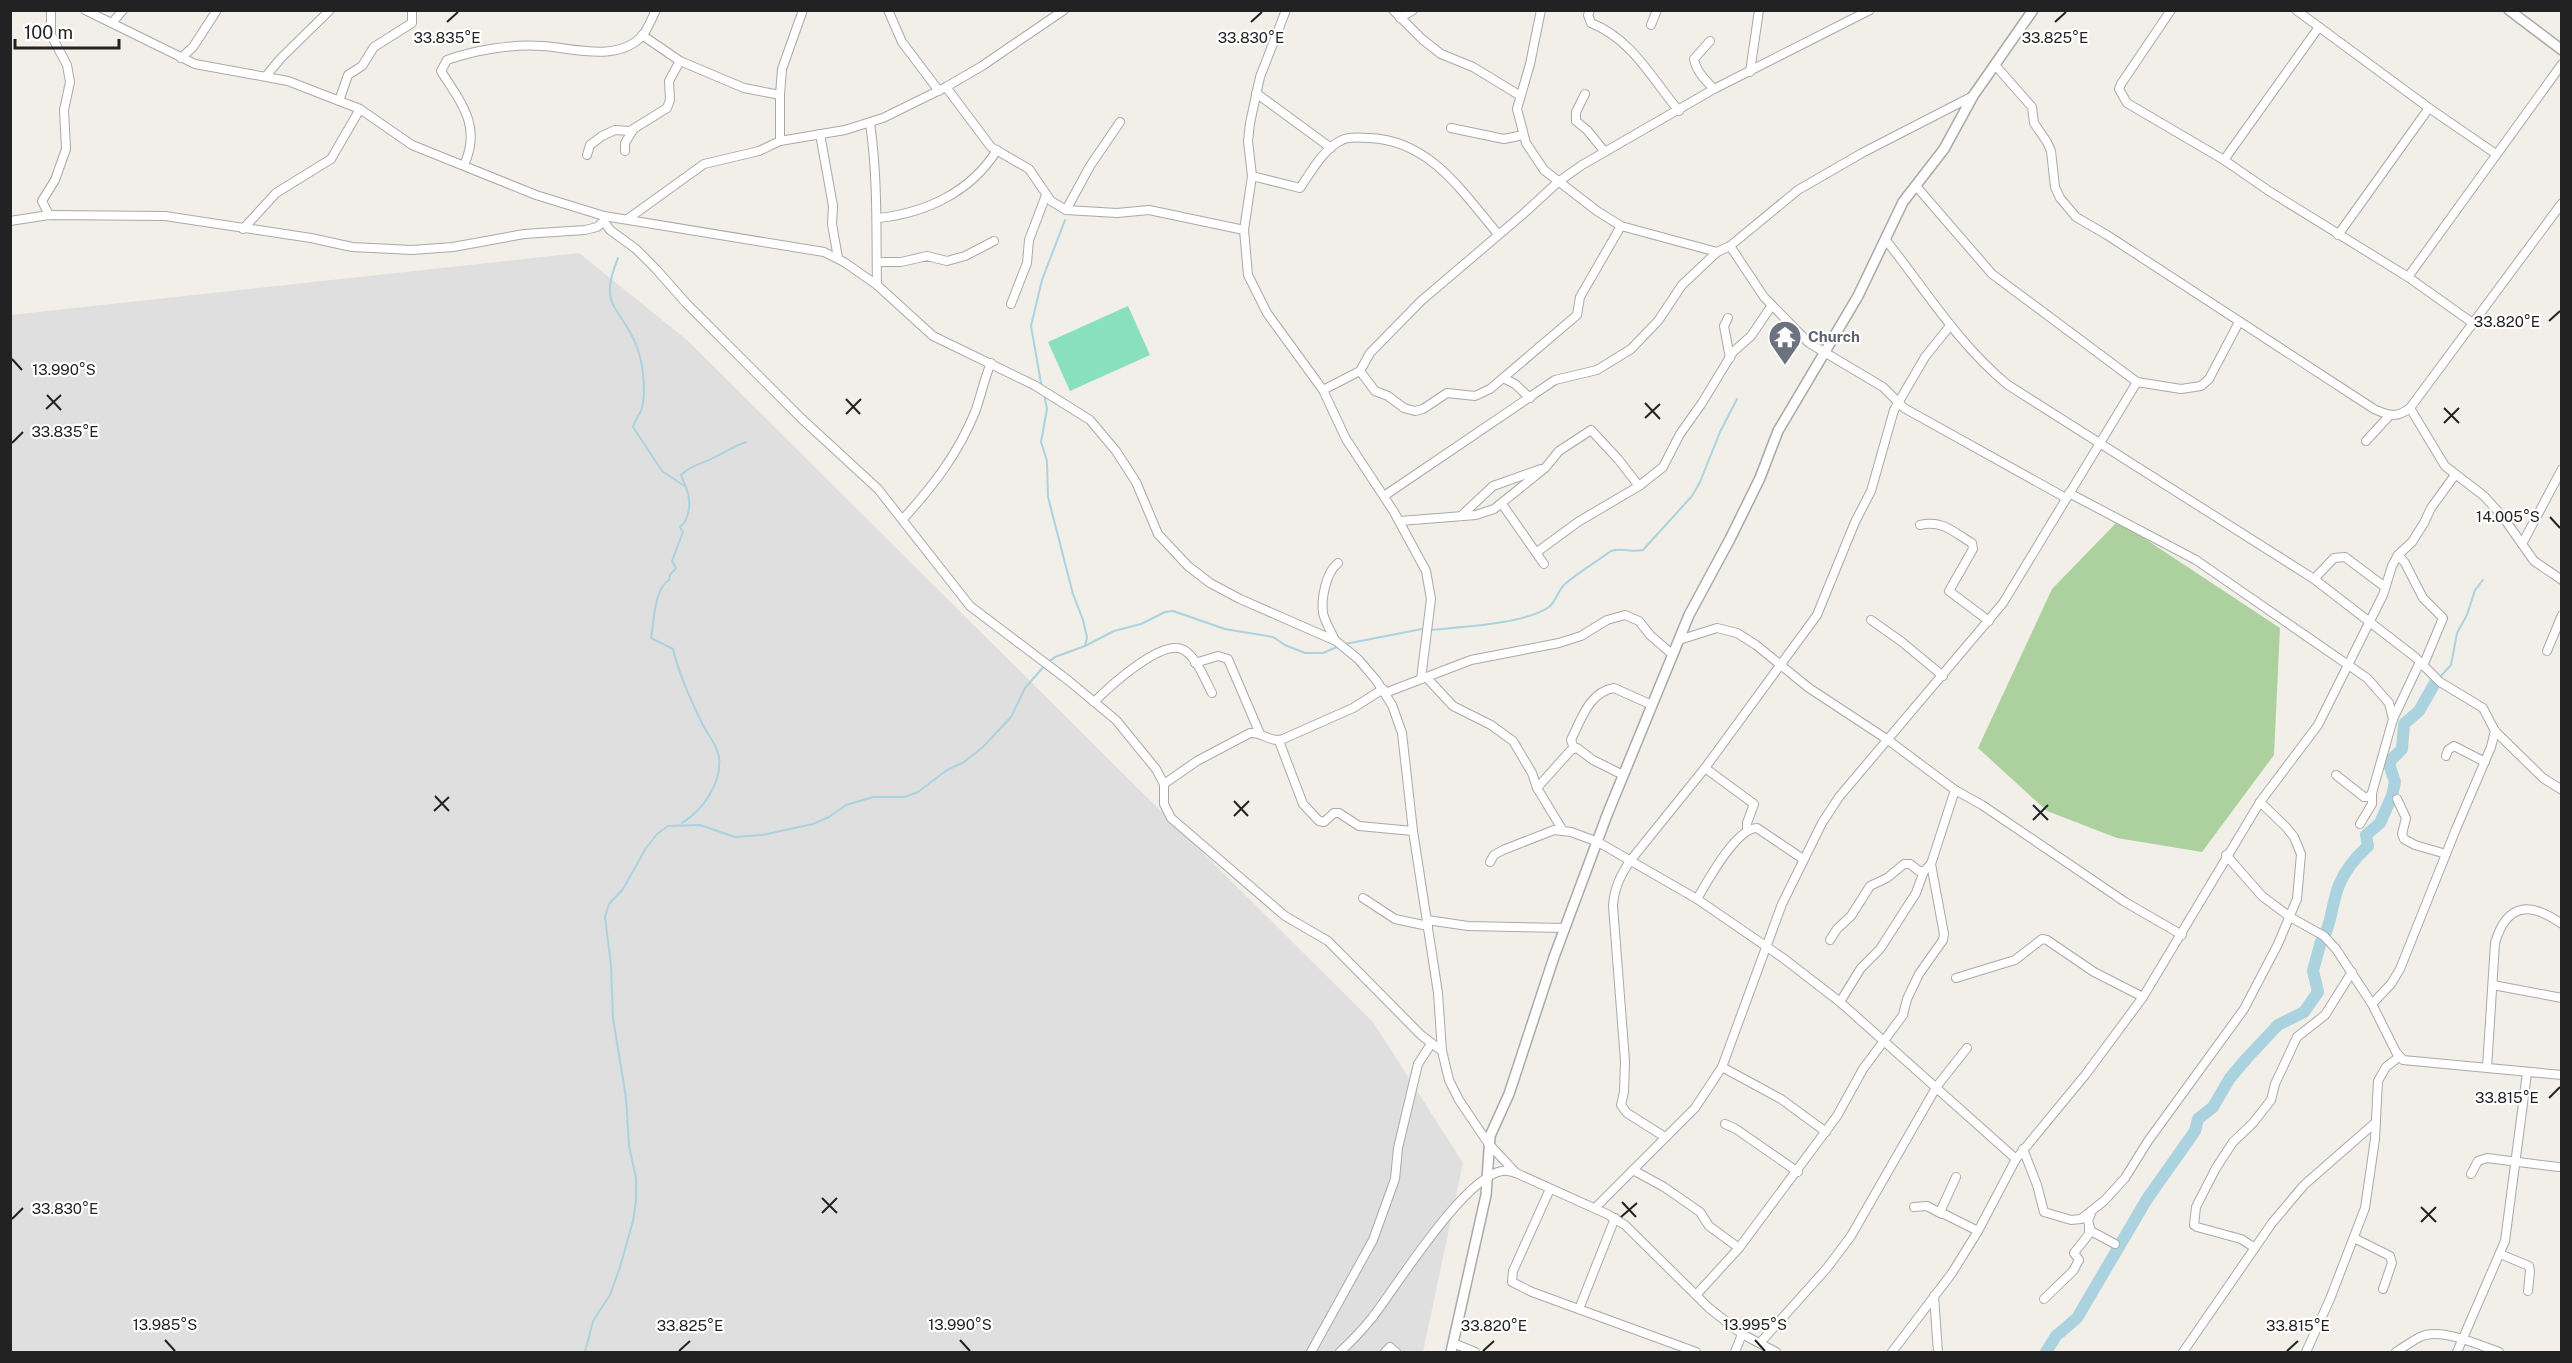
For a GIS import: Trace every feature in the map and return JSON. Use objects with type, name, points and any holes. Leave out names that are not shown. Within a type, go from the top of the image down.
[{"type":"street","points":[[49,215],[42,201],[55,180],[66,149],[64,110],[70,82],[67,64],[51,35],[51,10]]},
{"type":"street","points":[[85,10],[206,68],[288,81],[339,101],[360,110],[412,145],[536,195],[604,219],[629,218],[824,252],[838,258],[877,285],[933,336],[1047,392],[1090,420],[1101,431],[1136,482],[1158,534],[1195,572],[1240,599],[1336,641],[1358,659],[1384,691],[1400,724],[1413,831],[1438,993],[1442,1051],[1453,1090],[1488,1143],[1516,1173]]},
{"type":"street","points":[[111,22],[123,10]]},
{"type":"street","points":[[181,58],[193,46],[216,10]]},
{"type":"street","points":[[266,76],[330,10]]},
{"type":"street","points":[[339,101],[348,75],[362,66],[378,43],[412,23],[412,10]]},
{"type":"street","points":[[464,165],[470,151],[472,134],[454,88],[441,71],[447,60],[469,54],[530,46],[604,51],[623,48],[642,35],[656,10]]},
{"type":"street","points":[[780,141],[780,95],[785,58],[803,10]]},
{"type":"street","points":[[888,10],[908,51],[982,136],[997,150],[1029,169],[1051,201],[1066,210],[1090,213],[1149,210],[1244,230]]},
{"type":"street","points":[[629,218],[705,164],[759,152],[780,141],[845,130],[870,123],[943,89],[982,66],[1064,10]]},
{"type":"street","points":[[1286,10],[1256,93],[1248,141],[1252,176],[1244,230],[1248,275],[1257,296],[1282,336],[1323,390],[1346,439],[1400,521],[1426,570],[1430,587],[1424,678],[1453,706],[1491,725],[1513,741],[1532,772],[1537,788],[1562,829]]},
{"type":"street","points":[[1393,10],[1441,54],[1473,67],[1519,95]]},
{"type":"street","points":[[1400,18],[1413,10]]},
{"type":"street","points":[[1541,10],[1530,64],[1519,95],[1517,109],[1523,135],[1534,158],[1558,182],[1621,226],[1717,252]]},
{"type":"street","points":[[1590,10],[1588,15],[1591,23],[1608,31],[1640,57],[1654,80],[1679,111]]},
{"type":"street","points":[[1651,25],[1657,10]]},
{"type":"street","points":[[1750,72],[1759,10]]},
{"type":"street","points":[[1323,390],[1360,371],[1370,353],[1451,273],[1522,215],[1558,182],[1714,89],[1870,10]]},
{"type":"street","points":[[1475,1353],[1452,1348],[1480,1224],[1487,1177],[1488,1143],[1509,1094],[1565,928],[1623,775],[1673,654],[1760,478],[1778,431],[1858,296],[1903,202],[1944,148],[1973,96],[2033,10]]},
{"type":"street","points":[[2171,10],[2125,77],[2120,89],[2127,103],[2224,159],[2338,235],[2408,277],[2474,324]]},
{"type":"street","points":[[2296,10],[2429,108],[2496,153]]},
{"type":"street","points":[[2509,10],[2562,50]]},
{"type":"street","points":[[2224,159],[2319,27]]},
{"type":"street","points":[[642,35],[680,61],[728,82],[780,95]]},
{"type":"street","points":[[1710,41],[1694,59],[1694,63],[1702,77],[1714,89]]},
{"type":"street","points":[[625,151],[625,143],[633,130],[669,106],[669,81],[680,61]]},
{"type":"street","points":[[2408,277],[2562,64]]},
{"type":"street","points":[[1995,66],[2032,107],[2034,123],[2051,151],[2055,187],[2060,198],[2076,217],[2374,409],[2389,416]]},
{"type":"street","points":[[1256,93],[1331,148]]},
{"type":"street","points":[[1585,94],[1576,112],[1576,121],[1587,130],[1605,152]]},
{"type":"street","points":[[1384,496],[1555,380],[1597,370],[1631,349],[1658,321],[1682,285],[1717,252],[1730,246],[1798,190],[1862,153],[1973,96]]},
{"type":"street","points":[[2338,235],[2429,108]]},
{"type":"street","points":[[243,229],[276,193],[331,159],[360,110]]},
{"type":"street","points":[[1066,210],[1090,166],[1120,122]]},
{"type":"street","points":[[870,123],[878,218],[877,285]]},
{"type":"street","points":[[1451,128],[1504,139],[1523,135]]},
{"type":"street","points":[[586,155],[590,145],[606,134],[615,130],[633,130]]},
{"type":"street","points":[[820,134],[838,258]]},
{"type":"street","points":[[1252,176],[1300,188],[1331,148],[1343,139],[1360,138],[1396,142],[1438,164],[1498,234]]},
{"type":"street","points":[[878,218],[906,215],[950,195],[984,169],[997,150]]},
{"type":"street","points":[[1916,186],[1992,274],[2137,382],[2181,388],[2205,383],[2239,322]]},
{"type":"street","points":[[1011,304],[1028,263],[1029,240],[1046,195]]},
{"type":"street","points":[[2366,441],[2389,416],[2410,408],[2562,203]]},
{"type":"street","points":[[10,213],[21,219]]},
{"type":"street","points":[[10,221],[49,215],[165,216],[311,238],[352,248],[412,250],[453,248],[524,234],[585,230],[604,219]]},
{"type":"street","points":[[604,219],[609,230],[636,249],[656,268],[686,303],[802,419],[878,489],[970,606],[1116,720],[1141,748],[1164,784],[1164,804],[1171,818],[1285,916],[1328,941],[1431,1044],[1442,1051]]},
{"type":"street","points":[[1360,371],[1375,391],[1388,396],[1404,408],[1415,411],[1430,405],[1448,393],[1466,396],[1482,394],[1505,379],[1577,315],[1580,297],[1621,226]]},
{"type":"street","points":[[1885,239],[1920,283],[1949,327],[1987,368],[2008,385],[2098,444],[2133,463],[2159,482],[2314,579],[2421,664],[2440,682],[2483,708],[2495,731],[2543,778],[2562,790]]},
{"type":"street","points":[[877,262],[902,262],[927,256],[946,261],[965,256],[994,241]]},
{"type":"street","points":[[1730,246],[1772,305],[1809,343],[1883,387],[1904,408],[2067,495],[2196,560],[2367,678],[2387,700],[2393,719]]},
{"type":"street","points":[[1537,552],[1578,522],[1639,486],[1667,462],[1680,434],[1730,358],[1751,336],[1772,305]]},
{"type":"street","points":[[1728,318],[1724,326],[1730,358]]},
{"type":"street","points":[[1665,1137],[1627,1113],[1621,1105],[1624,1092],[1625,1061],[1614,896],[1619,877],[1705,768],[1817,615],[1855,522],[1871,491],[1898,402],[1925,357],[1949,327]]},
{"type":"street","points":[[903,519],[935,484],[951,460],[975,412],[990,363]]},
{"type":"street","points":[[1505,379],[1515,384],[1530,398]]},
{"type":"street","points":[[1595,1209],[1695,1108],[1722,1067],[1767,948],[1775,920],[1803,859],[1839,797],[1989,621],[2017,583],[2067,495],[2137,382]]},
{"type":"street","points":[[2410,408],[2445,466],[2484,496],[2503,517],[2534,561],[2562,580]]},
{"type":"street","points":[[1400,521],[1485,513],[1502,504],[1545,468],[1559,451],[1591,430],[1639,486]]},
{"type":"street","points":[[1461,516],[1494,486],[1545,468]]},
{"type":"street","points":[[2522,544],[2562,469]]},
{"type":"street","points":[[1892,1353],[1978,1231],[2023,1149],[2086,1074],[2143,997],[2182,935],[2226,855],[2260,802],[2318,725],[2385,587],[2398,555],[2412,542],[2431,508],[2455,475]]},
{"type":"street","points":[[1502,504],[1544,564]]},
{"type":"street","points":[[1920,525],[1932,522],[1940,524],[1972,543],[1973,549],[1949,591],[1989,621]]},
{"type":"street","points":[[2360,824],[2372,804],[2372,793],[2393,719],[2443,618],[2423,598],[2405,563],[2398,555]]},
{"type":"street","points":[[2314,579],[2334,558],[2345,557],[2385,587]]},
{"type":"street","points":[[1336,641],[1324,618],[1323,606],[1331,570],[1338,562]]},
{"type":"street","points":[[1164,784],[1197,760],[1250,734],[1260,734],[1268,739],[1279,741],[1353,708],[1384,691],[1479,658],[1523,652],[1581,636],[1616,617],[1625,615],[1639,621],[1650,635],[1673,654]]},
{"type":"street","points":[[2547,651],[2562,615]]},
{"type":"street","points":[[1871,620],[1943,676]]},
{"type":"street","points":[[1679,640],[1708,630],[1727,629],[1756,645],[1818,695],[1888,740],[1955,790],[1982,805],[2125,902],[2182,935]]},
{"type":"street","points":[[1094,702],[1125,675],[1166,649],[1182,648],[1196,663],[1212,693]]},
{"type":"street","points":[[1196,663],[1218,656],[1228,660],[1260,734]]},
{"type":"street","points":[[1623,775],[1574,748],[1571,740],[1586,707],[1606,690],[1614,687],[1652,705]]},
{"type":"street","points":[[2372,1004],[2391,984],[2400,969],[2485,762],[2495,731]]},
{"type":"street","points":[[1279,741],[1303,804],[1317,819],[1324,822],[1334,813],[1339,813],[1359,826],[1413,831]]},
{"type":"street","points":[[2446,756],[2448,750],[2454,746],[2485,762]]},
{"type":"street","points":[[1537,788],[1574,748]]},
{"type":"street","points":[[1705,768],[1754,804],[1747,823],[1747,830]]},
{"type":"street","points":[[2336,775],[2364,797],[2369,797],[2372,793]]},
{"type":"street","points":[[1840,1002],[1861,968],[1880,949],[1911,902],[1924,871],[1931,864],[1955,790]]},
{"type":"street","points":[[2397,799],[2406,818],[2402,834],[2404,839],[2415,845],[2446,854]]},
{"type":"street","points":[[2044,1299],[2076,1268],[2079,1260],[2075,1251],[2089,1234],[2088,1221],[2091,1214],[2125,1178],[2148,1141],[2238,1018],[2290,917],[2297,899],[2301,854],[2295,837],[2260,802]]},
{"type":"street","points":[[1697,899],[1720,861],[1747,830],[1757,828],[1803,859]]},
{"type":"street","points":[[1490,862],[1494,855],[1503,850],[1547,832],[1562,829],[1598,842],[1697,899],[1840,1002],[1937,1086],[2016,1159]]},
{"type":"street","points":[[2226,855],[2262,896],[2290,917],[2324,936],[2352,972],[2372,1004],[2399,1057],[2409,1061],[2562,1076]]},
{"type":"street","points":[[1830,940],[1837,929],[1851,916],[1873,883],[1887,878],[1907,863],[1919,871],[1924,871]]},
{"type":"street","points":[[1696,1296],[1739,1248],[1798,1172],[1826,1132],[1863,1070],[1903,1016],[1907,999],[1919,974],[1943,940],[1944,934],[1931,864]]},
{"type":"street","points":[[1363,898],[1395,919],[1468,926],[1565,928]]},
{"type":"street","points":[[2487,1068],[2494,943],[2501,927],[2510,915],[2525,909],[2549,915],[2562,924]]},
{"type":"street","points":[[1956,978],[2010,962],[2042,939],[2047,940],[2094,972],[2143,997]]},
{"type":"street","points":[[2256,1248],[2241,1239],[2194,1225],[2196,1207],[2233,1142],[2253,1123],[2271,1100],[2275,1084],[2297,1037],[2325,1015],[2352,972]]},
{"type":"street","points":[[2493,986],[2562,998]]},
{"type":"street","points":[[1311,1353],[1373,1240],[1395,1179],[1398,1148],[1418,1064],[1431,1044]]},
{"type":"street","points":[[1760,1344],[1827,1268],[1851,1236],[1937,1086],[1967,1048]]},
{"type":"street","points":[[2306,1353],[2354,1238],[2369,1192],[2378,1081],[2386,1067],[2399,1057]]},
{"type":"street","points":[[1722,1067],[1781,1099],[1826,1132]]},
{"type":"street","points":[[2457,1353],[2500,1254],[2507,1228],[2527,1073]]},
{"type":"street","points":[[2183,1353],[2272,1223],[2304,1185],[2376,1122]]},
{"type":"street","points":[[1725,1124],[1737,1129],[1798,1172]]},
{"type":"street","points":[[2023,1149],[2037,1185],[2044,1212],[2076,1220],[2091,1214]]},
{"type":"street","points":[[2471,1174],[2476,1164],[2483,1159],[2558,1167]]},
{"type":"street","points":[[1633,1170],[1664,1187],[1700,1212],[1709,1226],[1739,1248]]},
{"type":"street","points":[[1340,1353],[1372,1318],[1406,1268],[1438,1228],[1476,1186],[1487,1177],[1502,1171],[1516,1173],[1615,1218],[1647,1245],[1696,1296],[1742,1334],[1776,1353]]},
{"type":"street","points":[[1942,1214],[1940,1208],[1956,1177]]},
{"type":"street","points":[[1550,1189],[1514,1271],[1512,1282],[1517,1286],[1696,1353]]},
{"type":"street","points":[[1914,1207],[1927,1206],[1978,1231]]},
{"type":"street","points":[[1579,1309],[1615,1218]]},
{"type":"street","points":[[2089,1228],[2094,1234],[2115,1244]]},
{"type":"street","points":[[2354,1238],[2390,1256],[2392,1263],[2383,1289]]},
{"type":"street","points":[[2500,1254],[2529,1266],[2528,1291]]},
{"type":"street","points":[[1934,1296],[1938,1353]]},
{"type":"street","points":[[1734,1353],[1742,1334]]},
{"type":"street","points":[[2396,1353],[2428,1335],[2463,1339],[2499,1353]]},
{"type":"street","points":[[1385,1353],[1390,1347],[1396,1353]]},
{"type":"shaded area","points":[[579,253],[687,340],[1373,1022],[1463,1163],[1423,1352],[11,1352],[10,315]]},
{"type":"green space","points":[[1128,306],[1150,355],[1070,391],[1048,342]]},
{"type":"green space","points":[[2118,521],[2280,628],[2274,755],[2202,852],[2117,838],[2047,811],[1978,748],[2052,589]]},
{"type":"waterway","points":[[1041,383],[1031,326],[1042,280],[1065,220]]},
{"type":"waterway","points":[[618,258],[612,275],[611,297],[637,347],[644,379],[643,404],[633,427],[662,471],[686,487],[689,497],[688,514],[680,527],[683,532],[672,561],[676,568],[660,591],[651,638],[673,649],[689,696],[719,757],[717,776],[709,795],[697,811],[682,823]]},
{"type":"waterway","points":[[585,1352],[593,1321],[610,1295],[620,1267],[636,1201],[636,1178],[629,1146],[626,1098],[613,1018],[611,965],[605,917],[609,904],[623,889],[646,848],[657,834],[668,826],[700,825],[735,837],[762,835],[813,824],[829,817],[846,805],[873,797],[905,797],[918,792],[983,747],[1011,717],[1025,688],[1046,664],[1055,657],[1085,646],[1087,637],[1083,620],[1073,594],[1048,497],[1047,461],[1041,442],[1047,409],[1044,394]]},
{"type":"waterway","points":[[1430,630],[1492,624],[1538,613],[1552,604],[1565,584],[1611,551],[1643,550],[1692,496],[1737,399]]},
{"type":"waterway","points":[[685,485],[681,475],[685,471],[746,442]]},
{"type":"waterway","points":[[2439,678],[2451,665],[2457,633],[2467,615],[2475,590],[2483,580]]},
{"type":"waterway","points":[[1085,646],[1114,631],[1141,624],[1165,612],[1173,611],[1225,629],[1273,637],[1305,653],[1323,653],[1337,647]]},
{"type":"waterway","points":[[1345,644],[1422,629]]},
{"type":"waterway","points":[[2326,932],[2341,879],[2368,846],[2366,835],[2380,823],[2392,796],[2395,782],[2390,761],[2402,749],[2404,724],[2419,711],[2436,681]]},
{"type":"waterway","points":[[2046,1352],[2056,1336],[2077,1318],[2147,1199],[2195,1131],[2198,1119],[2213,1107],[2230,1078],[2278,1025],[2304,1012],[2318,992],[2313,971],[2321,941]]},
{"type":"place","name":"Church","points":[[1785,366]]}]
